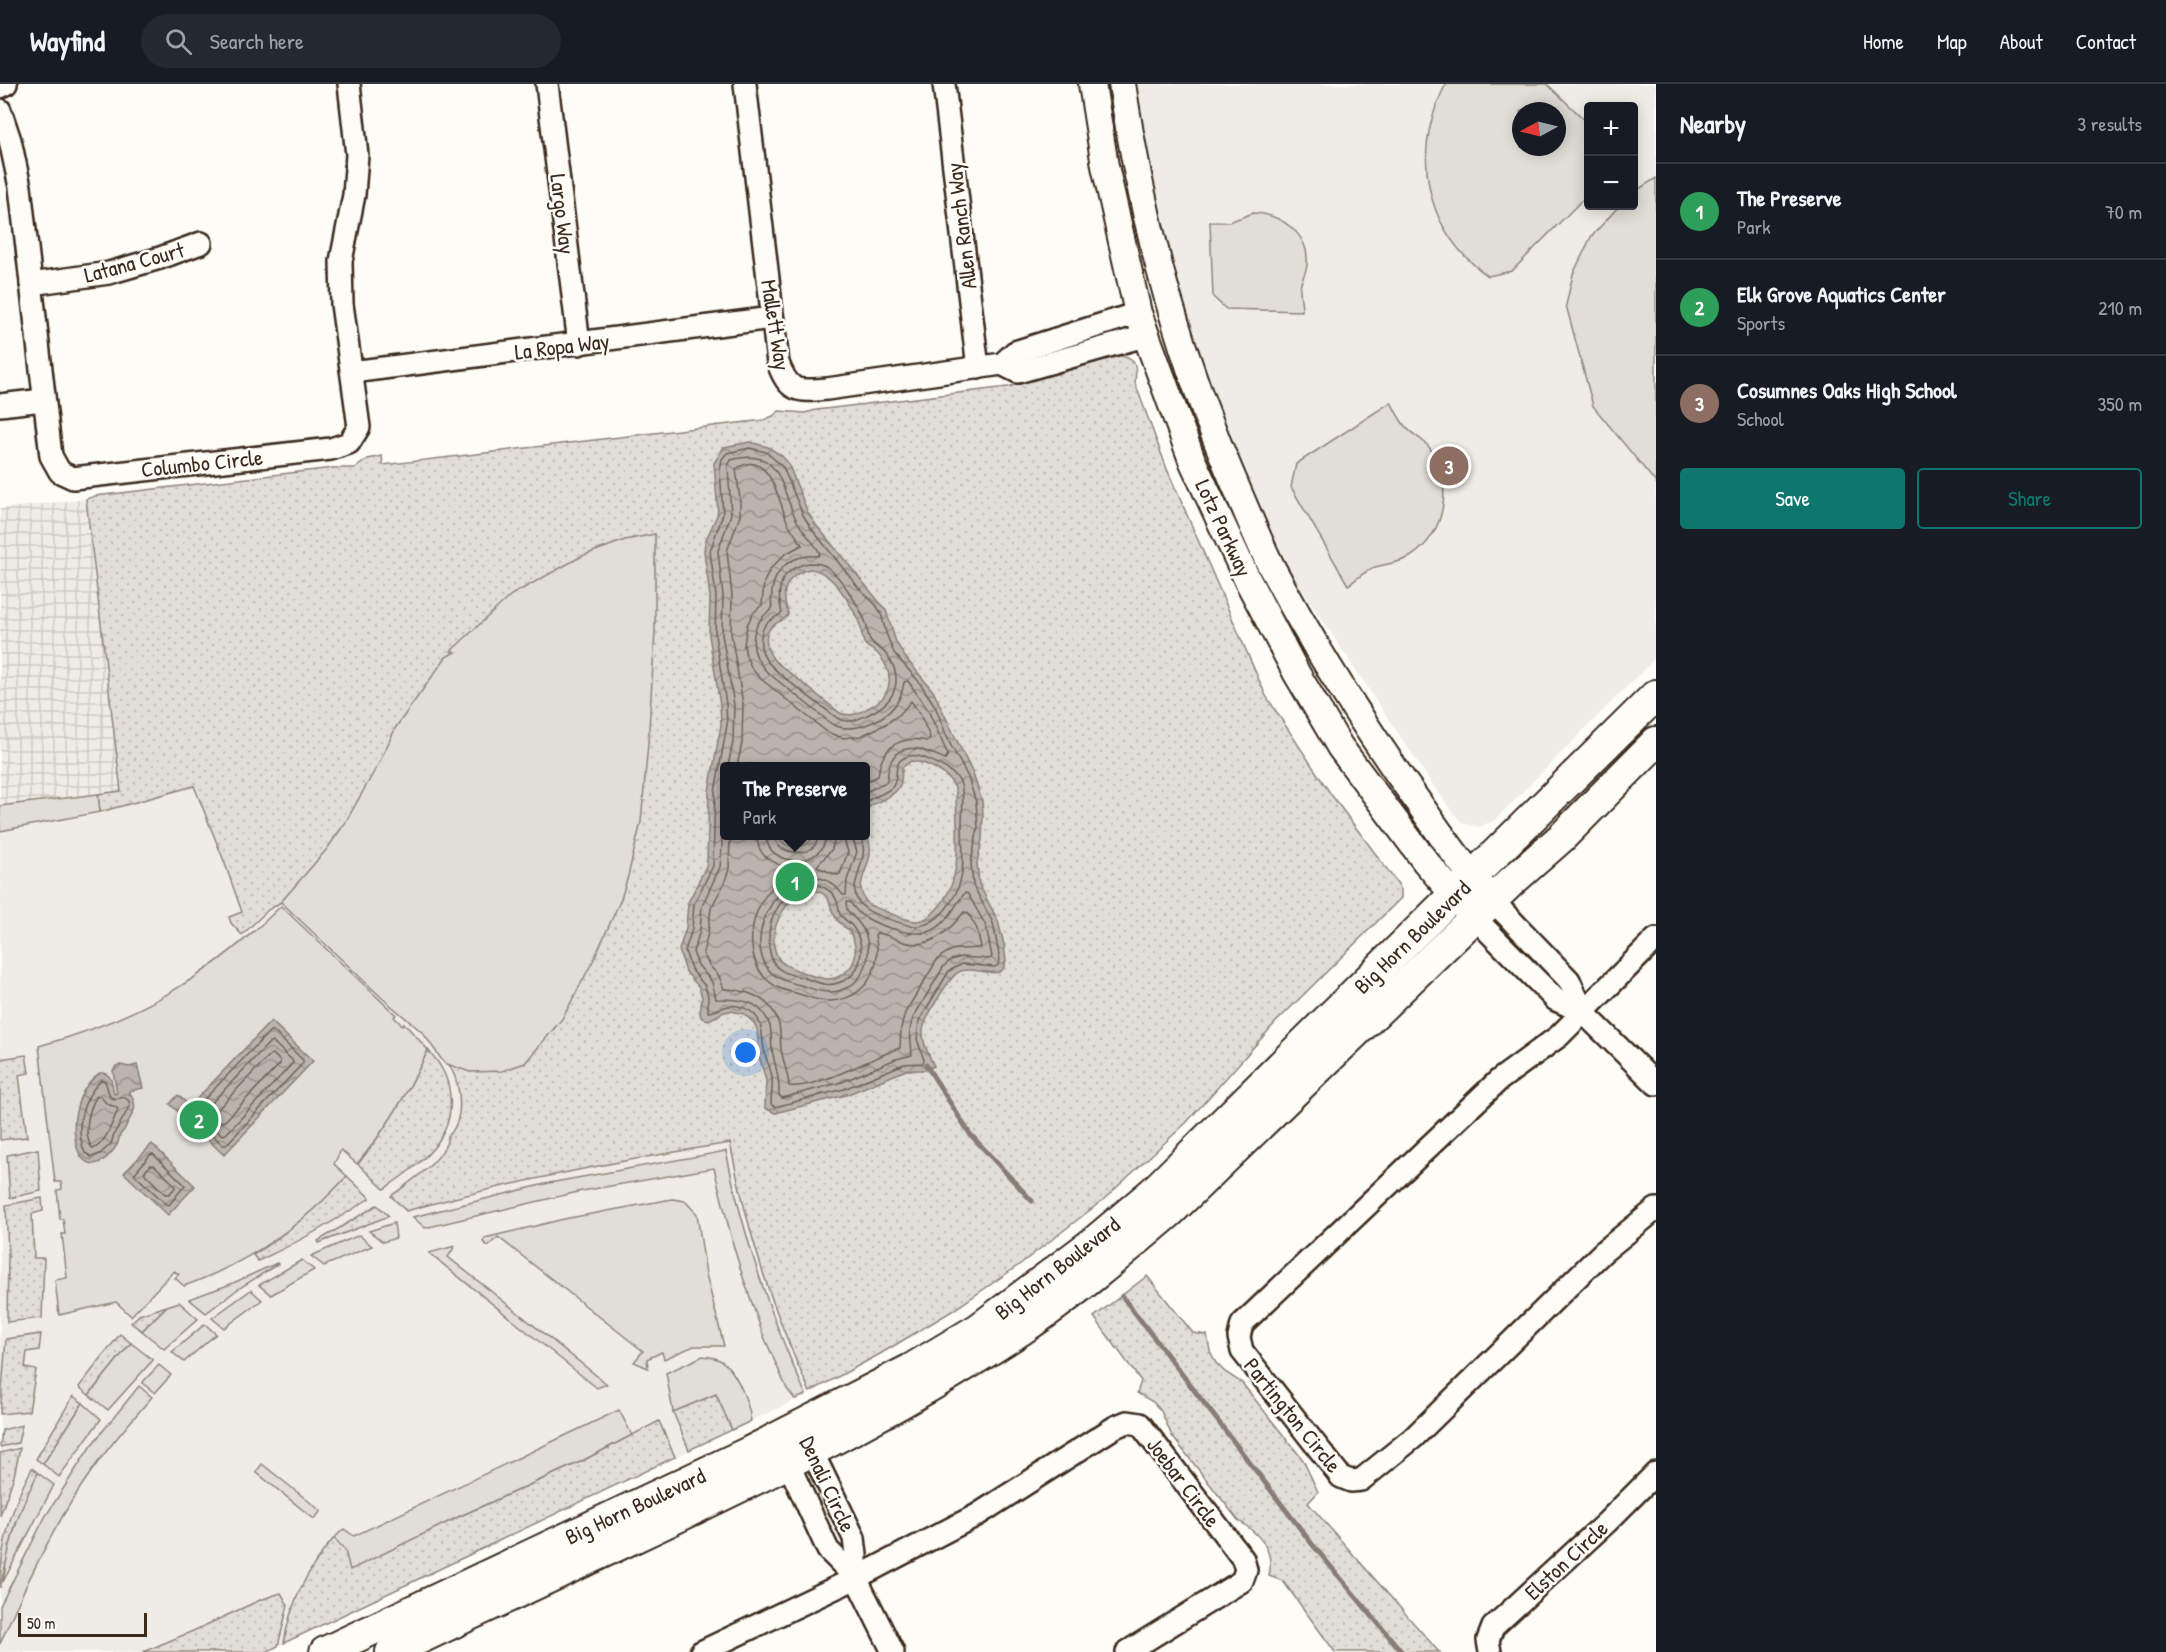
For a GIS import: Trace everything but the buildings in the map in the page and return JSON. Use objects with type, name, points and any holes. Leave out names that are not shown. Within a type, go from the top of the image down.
[{"type":"main road","name":"Big Horn Boulevard","points":[[391,1652],[708,1503],[911,1369],[978,1329],[1095,1241],[1153,1192],[1656,695]]},
{"type":"main road","name":"Big Horn Boulevard","points":[[325,1652],[794,1445],[924,1391],[1023,1328],[1112,1262],[1170,1212],[1484,909],[1561,838],[1656,742]]},
{"type":"street","points":[[0,87],[6,84]]},
{"type":"street","name":"Columbo Circle","points":[[0,110],[10,140],[20,187],[51,456],[60,472],[73,478],[331,450],[349,443],[358,427],[342,304],[341,261],[354,195],[357,155],[349,84]]},
{"type":"street","name":"Largo Way","points":[[547,84],[579,344]]},
{"type":"street","name":"Mallett Way","points":[[745,84],[778,363],[784,379],[793,389],[805,391],[827,389],[1002,364],[1016,352],[1143,324]]},
{"type":"street","name":"Allen Ranch Way","points":[[944,84],[978,368]]},
{"type":"street","name":"Lotz Parkway","points":[[1092,84],[1105,166],[1143,324],[1192,460],[1247,579],[1297,674],[1340,747],[1425,861],[1463,887],[1484,909]]},
{"type":"street","name":"Lotz Parkway","points":[[1122,84],[1141,196],[1174,321],[1193,381],[1219,448],[1266,554],[1297,612],[1463,887]]},
{"type":"street","name":"Latana Court","points":[[31,284],[109,273],[201,243]]},
{"type":"street","name":"La Ropa Way","points":[[352,372],[772,318]]},
{"type":"street","points":[[0,405],[43,400]]},
{"type":"street","points":[[1484,909],[1556,1000],[1583,1012],[1656,1084]]},
{"type":"street","name":"Partington Circle","points":[[1656,939],[1559,1036],[1499,1080],[1242,1324],[1239,1338],[1242,1351],[1341,1477],[1351,1481],[1361,1480],[1413,1438],[1603,1251],[1656,1209]]},
{"type":"street","name":"Joebar Circle","points":[[856,1578],[977,1515],[1115,1427],[1127,1422],[1140,1424],[1243,1559],[1246,1570],[1242,1581],[1127,1652]]},
{"type":"street","name":"Denali Circle","points":[[794,1445],[854,1538],[856,1578],[893,1652]]},
{"type":"street","name":"Elston Circle","points":[[1490,1652],[1488,1640],[1493,1627],[1607,1522],[1656,1473]]},
{"type":"street","points":[[701,1652],[856,1578]]},
{"type":"shaded area","points":[[1132,84],[1656,84],[1656,657],[1495,820],[1479,827],[1462,823],[1437,791],[1286,566],[1209,391],[1167,256]]},
{"type":"shaded area","points":[[1446,84],[1547,84],[1566,102],[1512,102],[1512,156],[1566,156],[1566,102],[1584,119],[1584,198],[1512,271],[1488,276],[1466,257],[1449,236],[1437,213],[1430,189],[1427,163],[1428,137],[1435,110]]},
{"type":"shaded area","points":[[1656,178],[1656,483],[1593,406],[1566,305],[1573,274],[1591,237],[1615,210],[1638,210],[1638,189]]},
{"type":"shaded area","points":[[1253,213],[1274,217],[1283,222],[1299,235],[1304,244],[1307,265],[1300,288],[1302,311],[1226,309],[1213,297],[1210,222],[1229,222]]},
{"type":"shaded area","points":[[1116,355],[1131,360],[1136,365],[1135,383],[1167,469],[1266,696],[1330,793],[1398,884],[1402,894],[1398,902],[1276,1022],[1186,1123],[1103,1200],[1019,1265],[952,1311],[806,1395],[266,1652],[0,1652],[0,806],[86,499],[95,496],[333,468],[355,468],[368,459],[382,456],[383,465],[764,420],[779,411],[805,413],[992,390],[1050,376]]},
{"type":"shaded area","points":[[1116,355],[1132,360],[1136,371],[1135,383],[1167,469],[1266,696],[1330,793],[1398,884],[1401,898],[1276,1022],[1186,1123],[1103,1200],[1019,1265],[952,1311],[810,1392],[762,1270],[730,1143],[567,1172],[406,1211],[391,1196],[434,1162],[441,1154],[457,1121],[460,1103],[457,1084],[451,1068],[435,1045],[281,902],[268,910],[242,935],[231,923],[229,917],[242,912],[194,786],[100,812],[98,794],[121,791],[86,499],[95,496],[333,468],[355,468],[368,459],[382,456],[383,465],[764,420],[779,411],[805,413],[1008,387]]},
{"type":"shaded area","points":[[1391,402],[1403,423],[1429,447],[1437,460],[1442,475],[1443,506],[1432,535],[1410,557],[1372,568],[1348,585],[1291,487],[1296,464]]},
{"type":"shaded area","points":[[86,499],[121,792],[0,807],[0,509]]},
{"type":"shaded area","points":[[655,534],[655,633],[641,822],[621,899],[593,961],[562,1019],[525,1063],[502,1071],[470,1072],[444,1063],[423,1033],[382,998],[281,902],[327,849],[345,823],[379,763],[396,727],[446,657],[455,652],[451,651],[511,595],[582,556],[625,540]]},
{"type":"shaded area","points":[[98,794],[100,812],[0,831],[0,806]]},
{"type":"shaded area","points":[[281,906],[396,1015],[394,1017],[402,1025],[404,1023],[428,1050],[413,1080],[387,1123],[357,1164],[341,1150],[334,1164],[347,1176],[311,1211],[272,1242],[230,1266],[184,1286],[175,1278],[179,1274],[174,1271],[131,1316],[116,1302],[59,1315],[55,1280],[67,1278],[62,1234],[65,1234],[63,1219],[60,1219],[57,1190],[62,1189],[61,1182],[55,1182],[39,1046],[108,1023],[169,993],[226,954],[254,932]]},
{"type":"shaded area","points":[[428,1050],[448,1082],[450,1111],[446,1126],[431,1151],[384,1189],[358,1164],[396,1109]]},
{"type":"shaded area","points":[[26,1055],[29,1073],[19,1075],[27,1137],[0,1140],[0,1059]]},
{"type":"shaded area","points":[[38,1149],[41,1191],[10,1198],[7,1155]]},
{"type":"shaded area","points":[[726,1151],[749,1245],[769,1305],[806,1395],[795,1399],[787,1389],[762,1332],[734,1248],[714,1168],[582,1191],[425,1228],[413,1217],[549,1183]]},
{"type":"shaded area","points":[[347,1176],[370,1198],[315,1232],[258,1261],[253,1255],[302,1218]]},
{"type":"shaded area","points":[[42,1198],[43,1211],[32,1214],[34,1258],[44,1258],[42,1318],[7,1322],[6,1205]]},
{"type":"shaded area","points":[[672,1199],[685,1201],[697,1214],[706,1274],[724,1346],[694,1346],[664,1359],[662,1352],[647,1359],[648,1368],[634,1362],[643,1351],[498,1237],[488,1246],[483,1242],[485,1238],[564,1219]]},
{"type":"shaded area","points":[[377,1205],[389,1216],[319,1243],[318,1241]]},
{"type":"shaded area","points":[[394,1223],[396,1238],[383,1242],[369,1231]]},
{"type":"shaded area","points":[[359,1235],[372,1246],[324,1266],[311,1256]]},
{"type":"shaded area","points":[[455,1246],[448,1257],[607,1384],[597,1388],[429,1253]]},
{"type":"shaded area","points":[[302,1260],[314,1270],[271,1295],[259,1285]]},
{"type":"shaded area","points":[[277,1263],[206,1313],[189,1299],[231,1284]]},
{"type":"shaded area","points":[[1147,1276],[1193,1333],[1207,1335],[1210,1351],[1216,1363],[1242,1383],[1303,1460],[1318,1492],[1308,1503],[1439,1652],[1335,1652],[1283,1581],[1269,1576],[1270,1558],[1264,1543],[1238,1520],[1172,1436],[1161,1411],[1153,1402],[1137,1393],[1141,1381],[1094,1317]]},
{"type":"shaded area","points":[[251,1290],[262,1300],[224,1328],[212,1318]]},
{"type":"shaded area","points":[[179,1302],[198,1319],[164,1349],[142,1331],[167,1306]]},
{"type":"shaded area","points":[[167,1306],[142,1331],[131,1323],[139,1315]]},
{"type":"shaded area","points":[[205,1324],[216,1334],[184,1362],[172,1352]]},
{"type":"shaded area","points":[[41,1334],[39,1350],[27,1352],[25,1368],[36,1370],[29,1411],[0,1414],[6,1339]]},
{"type":"shaded area","points":[[120,1334],[131,1343],[89,1395],[79,1387]]},
{"type":"shaded area","points":[[131,1343],[153,1360],[108,1410],[89,1395]]},
{"type":"shaded area","points":[[703,1356],[717,1359],[730,1369],[744,1395],[751,1421],[732,1430],[716,1394],[673,1412],[666,1373]]},
{"type":"shaded area","points":[[159,1365],[171,1375],[155,1393],[142,1383]]},
{"type":"shaded area","points":[[139,1386],[152,1397],[105,1453],[77,1492],[30,1577],[0,1644],[0,1606],[45,1517],[90,1447]]},
{"type":"shaded area","points":[[716,1394],[732,1430],[689,1450],[673,1412]]},
{"type":"shaded area","points":[[73,1396],[83,1403],[43,1464],[36,1459]]},
{"type":"shaded area","points":[[83,1403],[101,1419],[59,1477],[43,1464]]},
{"type":"shaded area","points":[[619,1410],[632,1435],[580,1462],[458,1517],[350,1570],[345,1550],[334,1538],[344,1529],[354,1536]]},
{"type":"shaded area","points":[[659,1421],[675,1457],[284,1643],[295,1600],[301,1587],[334,1538],[345,1550],[351,1569],[458,1517],[580,1462]]},
{"type":"shaded area","points":[[22,1425],[18,1443],[0,1447],[2,1430]]},
{"type":"shaded area","points":[[20,1448],[14,1476],[0,1516],[0,1453]]},
{"type":"shaded area","points":[[262,1464],[321,1511],[314,1519],[256,1472]]},
{"type":"shaded area","points":[[32,1468],[38,1473],[16,1523],[0,1588],[2,1556],[8,1526]]},
{"type":"shaded area","points":[[38,1473],[54,1485],[3,1582],[16,1526]]},
{"type":"shaded area","points":[[281,1593],[288,1605],[278,1646],[266,1652],[143,1652],[260,1600]]},
{"type":"water","points":[[750,442],[768,447],[782,456],[788,463],[808,513],[816,525],[886,610],[896,642],[905,657],[933,691],[973,774],[982,801],[983,814],[982,840],[977,863],[979,884],[998,921],[1006,961],[999,972],[961,971],[945,988],[933,1007],[923,1030],[925,1044],[934,1066],[925,1070],[906,1070],[846,1095],[775,1113],[765,1108],[766,1080],[759,1056],[757,1029],[754,1023],[744,1014],[731,1011],[709,1020],[702,1018],[700,1014],[702,997],[699,987],[686,972],[679,950],[686,928],[688,903],[707,864],[709,791],[721,725],[709,635],[710,597],[704,551],[705,542],[718,513],[714,463],[724,447]],"holes":[[[810,569],[818,571],[841,590],[861,627],[864,643],[878,654],[889,676],[889,684],[883,697],[856,714],[840,713],[775,661],[768,649],[766,639],[769,630],[788,615],[785,594],[791,579]],[[911,761],[939,770],[950,780],[956,792],[957,856],[955,871],[944,900],[925,919],[913,921],[869,905],[861,888],[870,854],[868,840],[811,840],[796,847],[781,840],[720,840],[720,762],[870,762],[870,807],[897,790],[901,783],[903,767]],[[811,890],[827,897],[833,913],[852,936],[855,946],[852,965],[844,973],[834,978],[817,977],[794,969],[779,959],[775,949],[775,928],[779,917],[793,900]]]},
{"type":"water","points":[[271,1021],[313,1061],[224,1155],[170,1104],[178,1095],[190,1106]]},
{"type":"water","points":[[137,1065],[143,1088],[129,1091],[135,1106],[116,1146],[101,1161],[89,1163],[81,1156],[76,1142],[74,1124],[78,1105],[86,1087],[100,1073],[107,1074],[114,1094],[117,1093],[113,1071],[116,1066],[129,1067]]},
{"type":"water","points":[[152,1144],[195,1186],[168,1215],[124,1173]]},
{"type":"waterway","points":[[926,1065],[970,1134],[1032,1201]]},
{"type":"waterway","points":[[1122,1296],[1312,1544],[1402,1652]]},
{"type":"place","name":"Cosumnes Oaks High School","points":[[1449,466]]},
{"type":"place","name":"The Preserve","points":[[795,882]]},
{"type":"place","name":"Elk Grove Aquatics Center","points":[[199,1120]]}]
